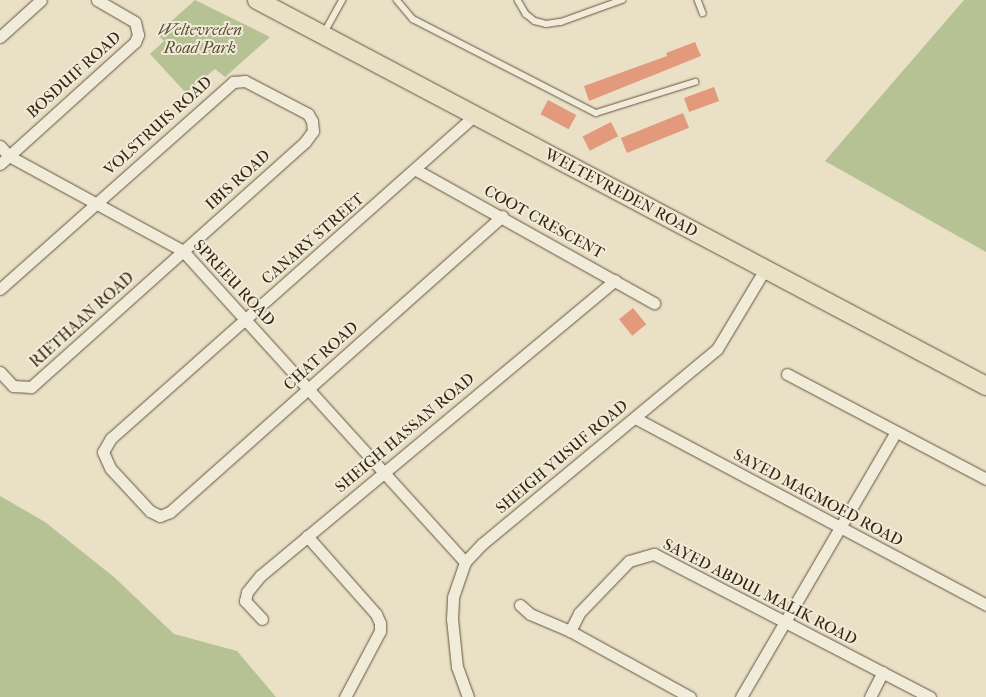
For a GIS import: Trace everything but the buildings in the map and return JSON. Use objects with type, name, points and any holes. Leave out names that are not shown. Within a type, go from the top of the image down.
[{"type":"main road","name":"WELTEVREDEN ROAD","points":[[257,0],[986,386]]},
{"type":"street","points":[[0,37],[41,0]]},
{"type":"street","name":"BOSDUIF ROAD","points":[[9,156],[135,42],[138,35],[136,22],[97,0]]},
{"type":"street","name":"VOLSTRUIS ROAD","points":[[96,202],[233,82],[246,81],[308,114],[312,131]]},
{"type":"street","name":"CANARY STREET","points":[[160,516],[150,512],[110,468],[104,459],[105,446],[416,170],[474,116]]},
{"type":"street","name":"IBIS ROAD","points":[[183,251],[304,142],[312,131]]},
{"type":"street","name":"SPREEU ROAD","points":[[0,146],[9,156],[183,251],[247,318],[465,562]]},
{"type":"street","points":[[0,164],[9,156]]},
{"type":"street","name":"COOT CRESCENT","points":[[416,170],[654,302]]},
{"type":"street","points":[[0,289],[96,202]]},
{"type":"street","name":"CHAT ROAD","points":[[160,516],[170,512],[502,216]]},
{"type":"street","name":"RIETHAAN ROAD","points":[[0,372],[13,386],[31,387],[183,251]]},
{"type":"street","name":"SHEIGH YUSUF ROAD","points":[[468,697],[457,667],[452,619],[453,597],[465,562],[482,544],[717,349],[765,269]]},
{"type":"street","name":"SHEIGH HASSAN ROAD","points":[[262,619],[245,604],[247,592],[260,576],[615,280]]},
{"type":"street","points":[[787,374],[986,480]]},
{"type":"street","name":"SAYED MAGMOED ROAD","points":[[635,418],[986,605]]},
{"type":"street","points":[[741,697],[782,622],[840,528],[895,433]]},
{"type":"street","points":[[307,536],[376,614],[380,623],[380,631],[345,697]]},
{"type":"street","name":"SAYED ABDUL MALIK ROAD","points":[[570,631],[579,613],[629,561],[647,554],[654,554],[930,697]]},
{"type":"street","points":[[520,604],[530,614],[570,631],[690,697]]},
{"type":"street","points":[[870,697],[884,672]]},
{"type":"lane","points":[[322,35],[342,0]]},
{"type":"lane","points":[[397,0],[413,19],[596,114],[695,82]]},
{"type":"lane","points":[[518,0],[526,14],[546,24],[579,16],[622,0]]},
{"type":"lane","points":[[698,0],[703,13]]},
{"type":"green space","name":"Weltevreden Road Park","points":[[195,0],[270,37],[225,77],[215,69],[186,93],[150,54],[164,41],[157,34]]},
{"type":"green space","points":[[964,0],[986,0],[986,252],[825,161]]},
{"type":"green space","points":[[0,496],[45,522],[114,577],[174,634],[237,651],[276,697],[0,697]]}]
